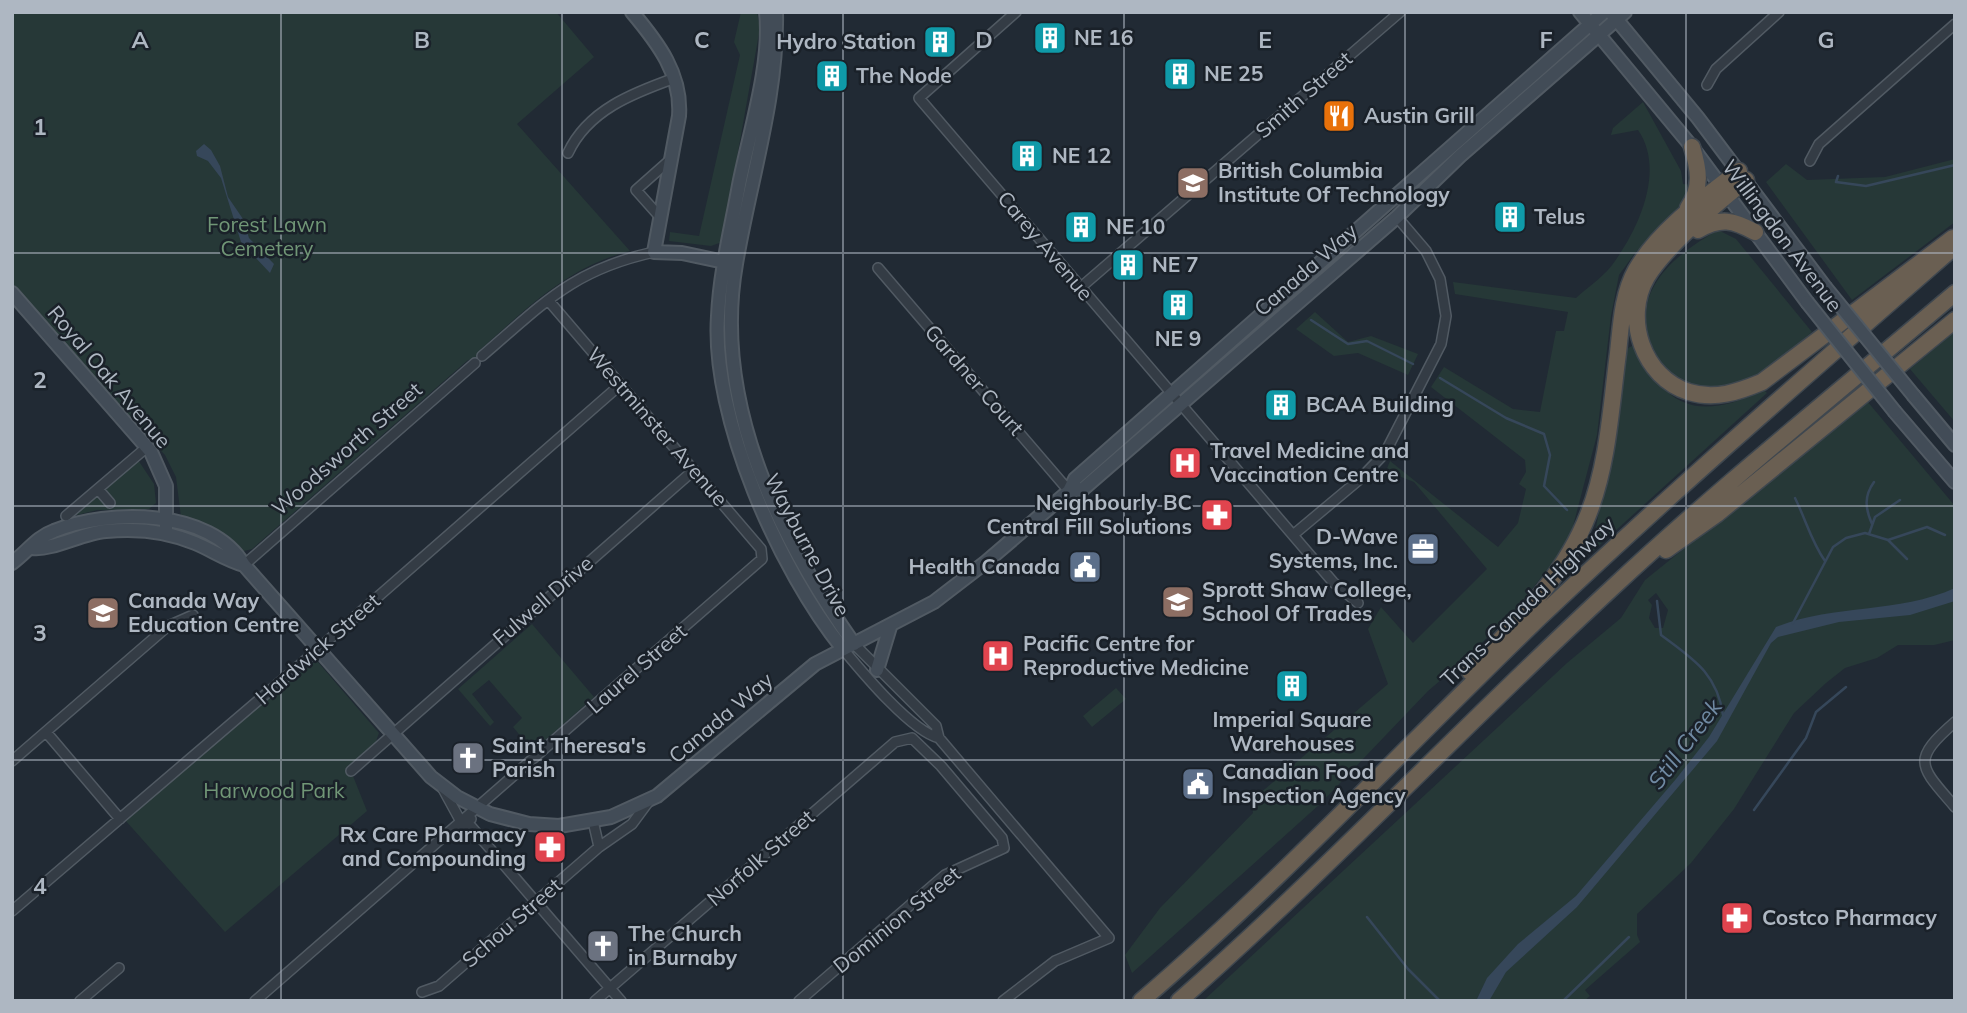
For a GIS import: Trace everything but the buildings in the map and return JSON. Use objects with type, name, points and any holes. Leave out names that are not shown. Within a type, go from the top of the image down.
[{"type":"highway","points":[[1692,147],[1699,174],[1697,193],[1678,232],[1646,278],[1639,299],[1639,338],[1650,363],[1668,380],[1688,392],[1710,396],[1736,393],[1762,382],[1955,237]]},
{"type":"highway","points":[[1399,756],[1455,689],[1530,608],[1580,536],[1601,468],[1627,293],[1635,272],[1648,253],[1678,232],[1743,176]]},
{"type":"highway","points":[[1678,232],[1718,220],[1738,223],[1755,232]]},
{"type":"highway","name":"Trans-Canada Highway","points":[[1141,1001],[1298,857],[1399,756],[1665,501],[1955,246]]},
{"type":"highway","points":[[1179,1001],[1354,839],[1609,590],[1704,504],[1955,293]]},
{"type":"highway","points":[[1609,590],[1717,514],[1955,320]]},
{"type":"main road","points":[[632,12],[656,42],[675,78],[680,106],[654,252]]},
{"type":"main road","name":"Wayburne Drive","points":[[766,12],[770,56]]},
{"type":"main road","name":"Wayburne Drive","points":[[776,12],[730,263],[733,409],[783,522],[849,647]]},
{"type":"main road","name":"Willingdon Avenue","points":[[1580,12],[1692,147],[1807,302],[1955,482]]},
{"type":"main road","name":"Canada Way","points":[[12,563],[33,548],[37,540],[52,531],[102,517],[132,516],[216,538],[237,552],[244,565],[392,734],[442,786],[478,808],[529,824],[559,826],[593,821],[649,801],[679,779],[814,664],[890,627],[961,583],[1069,491],[1083,489],[1177,399],[1604,12]]},
{"type":"main road","name":"Willingdon Avenue","points":[[1617,15],[1743,176],[1825,287],[1955,445]]},
{"type":"main road","name":"Canada Way","points":[[1177,399],[1397,217],[1460,156],[1599,35],[1617,15]]},
{"type":"main road","name":"Woodsworth Street","points":[[654,252],[682,253],[730,263]]},
{"type":"main road","name":"Royal Oak Avenue","points":[[12,293],[147,447],[162,473],[168,500],[166,526]]},
{"type":"main road","points":[[877,670],[890,627]]},
{"type":"street","name":"Carey Avenue","points":[[1016,12],[919,98],[1342,592],[1358,603]]},
{"type":"street","name":"Smith Street","points":[[1080,288],[1400,12]]},
{"type":"street","points":[[1707,85],[1716,69],[1779,12]]},
{"type":"street","points":[[1810,162],[1819,144],[1955,24]]},
{"type":"street","points":[[568,153],[576,136],[603,112],[629,96],[675,78]]},
{"type":"street","points":[[660,217],[636,190],[671,159]]},
{"type":"street","points":[[1293,535],[1360,479],[1385,453],[1441,344],[1446,316],[1440,279],[1431,258],[1397,217]]},
{"type":"street","name":"Woodsworth Street","points":[[244,565],[548,300],[596,269],[654,252]]},
{"type":"street","name":"Gardner Court","points":[[878,268],[1069,491]]},
{"type":"street","name":"Westminster Avenue","points":[[548,300],[761,549],[762,557]]},
{"type":"street","name":"Hardwick Street","points":[[12,911],[319,649],[621,385]]},
{"type":"street","points":[[65,516],[147,447]]},
{"type":"street","name":"Fulwell Drive","points":[[351,771],[694,470]]},
{"type":"street","points":[[98,489],[110,503]]},
{"type":"street","name":"Laurel Street","points":[[255,1001],[447,835],[454,834],[478,808],[762,557]]},
{"type":"street","points":[[12,761],[168,626],[193,615]]},
{"type":"street","name":"Wayburne Drive","points":[[849,647],[936,726],[939,738],[1110,938],[1055,961],[1003,1001]]},
{"type":"street","name":"Wayburne Drive","points":[[849,647],[912,721],[928,735],[939,738]]},
{"type":"street","points":[[1955,722],[1927,750],[1924,763],[1926,772],[1955,807]]},
{"type":"street","points":[[46,732],[120,819]]},
{"type":"street","name":"Dominion Street","points":[[799,1001],[945,875],[1001,850],[1004,844],[1002,838],[930,754],[912,738],[895,742]]},
{"type":"street","name":"Norfolk Street","points":[[595,1001],[895,742]]},
{"type":"street","points":[[442,786],[464,821],[621,1001]]},
{"type":"street","name":"Schou Street","points":[[422,992],[439,986],[599,847],[632,824],[649,801]]},
{"type":"street","points":[[593,821],[599,847]]},
{"type":"street","points":[[80,1001],[119,968]]},
{"type":"green space","name":"Forest Lawn Cemetery","points":[[12,12],[556,12],[594,57],[517,124],[630,251],[587,267],[550,290],[481,349],[476,359],[468,360],[252,549],[244,551],[181,517],[176,477],[165,455],[102,389],[12,285]]},
{"type":"green space","points":[[741,12],[757,12],[760,28],[722,242],[711,246],[669,241],[670,232],[699,236],[740,55],[734,42]]},
{"type":"green space","points":[[1643,102],[1681,171],[1683,184],[1692,185],[1690,196],[1635,253],[1619,275],[1611,316],[1597,435],[1572,530],[1556,558],[1522,602],[1469,656],[1428,691],[1320,804],[1132,973],[1125,955],[1160,908],[1253,813],[1251,801],[1388,684],[1368,629],[1381,607],[1413,643],[1487,569],[1414,482],[1386,471],[1390,461],[1498,547],[1518,523],[1526,489],[1519,484],[1526,472],[1525,460],[1431,387],[1444,367],[1513,409],[1540,412],[1556,331],[1564,331],[1568,312],[1455,294],[1453,282],[1576,298],[1602,276],[1633,231],[1646,197],[1649,162],[1646,145],[1638,130],[1611,135],[1613,128]]},
{"type":"green space","points":[[1955,159],[1955,222],[1852,300],[1766,182],[1786,164],[1807,180],[1885,177]]},
{"type":"green space","points":[[1718,230],[1736,239],[1812,332],[1770,366],[1747,380],[1722,388],[1703,388],[1685,382],[1670,371],[1658,357],[1650,341],[1646,322],[1647,304],[1654,286],[1674,261]]},
{"type":"green space","points":[[1315,312],[1348,342],[1371,336],[1418,354],[1408,375],[1358,353],[1334,356],[1296,329]]},
{"type":"green space","points":[[1955,331],[1955,422],[1910,369]]},
{"type":"green space","points":[[1632,346],[1658,384],[1686,403],[1720,405],[1764,390],[1767,393],[1592,552],[1626,349]]},
{"type":"green space","points":[[1867,401],[1955,506],[1955,640],[1934,645],[1898,645],[1877,658],[1845,668],[1794,713],[1734,809],[1691,863],[1637,914],[1637,935],[1640,942],[1585,990],[1590,996],[1584,1001],[1489,1001],[1484,985],[1476,1001],[1203,1001],[1567,663],[1621,618],[1645,580]],"holes":[[[1656,593],[1668,610],[1663,628],[1655,628],[1649,618],[1652,605],[1648,600]]]},
{"type":"green space","points":[[138,460],[154,484],[156,503],[149,509],[97,510],[69,517],[93,497],[103,499],[108,485]]},
{"type":"green space","points":[[532,624],[594,697],[533,751],[513,727],[522,718],[489,680],[472,694],[494,722],[490,726],[458,689]]},
{"type":"green space","name":"Harwood Park","points":[[317,661],[379,733],[375,744],[351,771],[367,811],[225,932],[125,820],[303,668]]},
{"type":"green space","points":[[1116,688],[1126,699],[1092,727],[1083,716]]},
{"type":"water","points":[[204,144],[211,150],[220,166],[228,197],[243,219],[249,238],[274,264],[270,273],[252,254],[246,255],[248,250],[241,242],[221,178],[208,161],[197,156],[196,151]]},
{"type":"water","points":[[1955,588],[1955,601],[1910,615],[1839,622],[1778,637],[1771,643],[1717,741],[1577,907],[1506,972],[1489,1001],[1476,1001],[1487,978],[1518,944],[1576,896],[1676,779],[1709,737],[1776,627],[1820,615],[1911,602]]},
{"type":"waterway","points":[[1838,176],[1836,182],[1866,186],[1955,165]]},
{"type":"waterway","points":[[1311,320],[1348,344],[1367,341],[1413,364]]},
{"type":"waterway","points":[[1440,378],[1506,418],[1544,434],[1550,455],[1544,486],[1567,510]]},
{"type":"waterway","points":[[1872,524],[1867,502],[1868,492],[1874,482]]},
{"type":"waterway","points":[[1795,498],[1825,561]]},
{"type":"waterway","points":[[1869,534],[1875,517],[1900,500]]},
{"type":"waterway","points":[[1793,623],[1833,547],[1846,538],[1865,533],[1888,540],[1927,527],[1945,535]]},
{"type":"waterway","points":[[1888,540],[1907,559]]},
{"type":"waterway","name":"Still Creek","points":[[1657,601],[1661,635],[1702,668],[1715,688],[1723,715]]},
{"type":"waterway","points":[[1754,810],[1806,738],[1816,712],[1846,687]]},
{"type":"waterway","points":[[1367,917],[1408,969],[1440,1001]]},
{"type":"waterway","points":[[1563,1001],[1629,937]]},
{"type":"place","name":"NE 16","points":[[1050,38]]},
{"type":"place","name":"Hydro Station","points":[[940,42]]},
{"type":"place","name":"NE 25","points":[[1180,74]]},
{"type":"place","name":"The Node","points":[[832,76]]},
{"type":"place","name":"Austin Grill","points":[[1339,116]]},
{"type":"place","name":"NE 12","points":[[1027,156]]},
{"type":"place","name":"British Columbia Institute Of Technology","points":[[1193,183]]},
{"type":"place","name":"Telus","points":[[1510,217]]},
{"type":"place","name":"NE 10","points":[[1081,227]]},
{"type":"place","name":"NE 7","points":[[1128,265]]},
{"type":"place","name":"NE 9","points":[[1178,305]]},
{"type":"place","name":"BCAA Building","points":[[1281,405]]},
{"type":"place","name":"Travel Medicine and Vaccination Centre","points":[[1185,463]]},
{"type":"place","name":"Neighbourly BC Central Fill Solutions","points":[[1217,515]]},
{"type":"place","name":"D-Wave Systems, Inc.","points":[[1423,549]]},
{"type":"place","name":"Health Canada","points":[[1085,567]]},
{"type":"place","name":"Sprott Shaw College, School Of Trades","points":[[1178,602]]},
{"type":"place","name":"Canada Way Education Centre","points":[[103,613]]},
{"type":"place","name":"Pacific Centre for Reproductive Medicine","points":[[998,656]]},
{"type":"place","name":"Imperial Square Warehouses","points":[[1292,686]]},
{"type":"place","name":"Saint Theresa's Parish","points":[[468,758]]},
{"type":"place","name":"Canadian Food Inspection Agency","points":[[1198,784]]},
{"type":"place","name":"Rx Care Pharmacy and Compounding","points":[[550,847]]},
{"type":"place","name":"Costco Pharmacy","points":[[1737,918]]},
{"type":"place","name":"The Church in Burnaby","points":[[603,946]]}]
